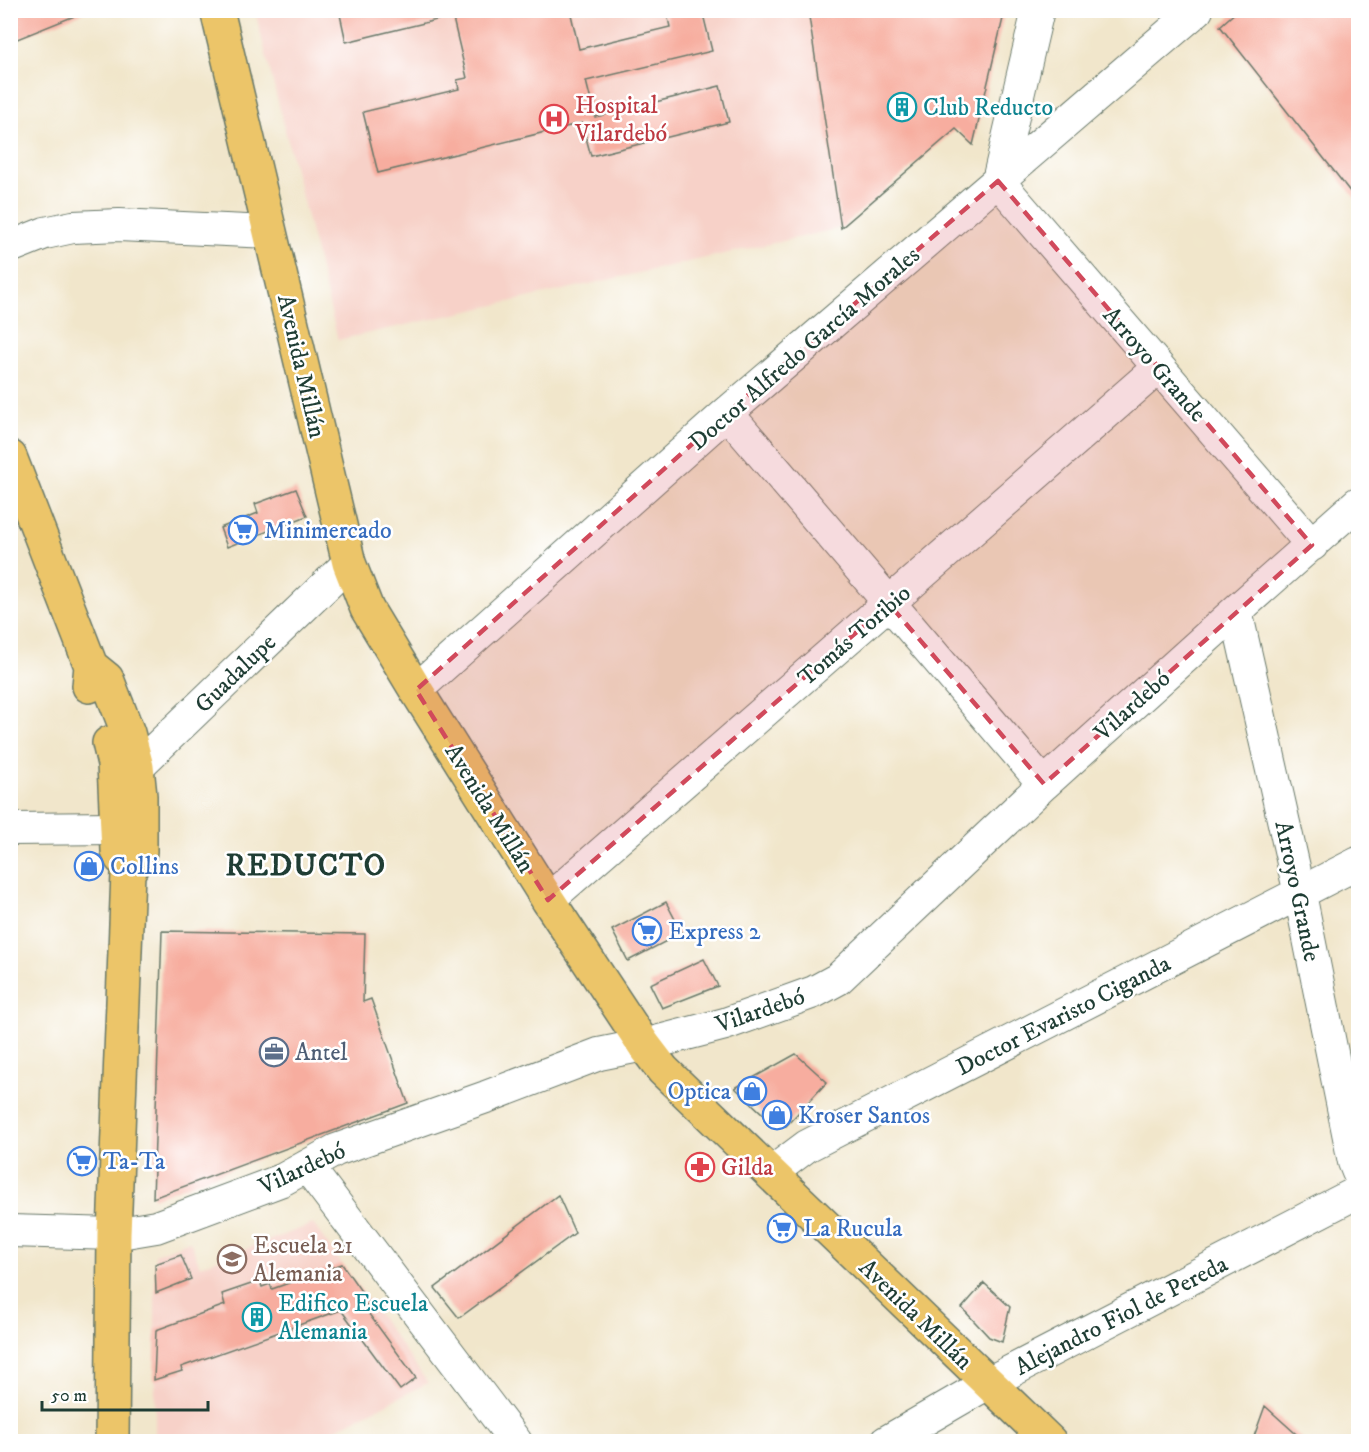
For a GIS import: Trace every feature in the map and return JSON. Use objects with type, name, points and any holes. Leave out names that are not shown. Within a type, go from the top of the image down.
[{"type":"main road","name":"Avenida Millán","points":[[218,10],[348,563],[367,609],[548,900],[663,1070],[1050,1442]]},
{"type":"main road","points":[[10,457],[20,503],[91,666],[107,679],[128,733],[126,766],[117,828],[118,851],[128,873],[114,1234],[112,1442]]},
{"type":"main road","points":[[126,766],[140,796],[140,852],[128,873]]},
{"type":"street","points":[[998,181],[1038,10]]},
{"type":"street","name":"Doctor Alfredo García Morales","points":[[416,690],[727,413],[1197,10]]},
{"type":"street","name":"Arroyo Grande","points":[[998,181],[1312,545]]},
{"type":"street","points":[[10,247],[45,233],[73,227],[119,225],[270,232]]},
{"type":"street","name":"Tomás Toribio","points":[[548,900],[1158,368]]},
{"type":"street","points":[[727,413],[1044,784]]},
{"type":"street","name":"Vilardebó","points":[[10,1231],[114,1234],[156,1227],[282,1180],[336,1150],[599,1054],[725,1024],[814,992],[838,979],[1044,784],[1359,503]]},
{"type":"street","name":"Guadalupe","points":[[126,766],[348,563]]},
{"type":"street","name":"Arroyo Grande","points":[[1236,611],[1300,894],[1354,1162],[1359,1172]]},
{"type":"street","points":[[10,829],[117,828]]},
{"type":"street","name":"Doctor Evaristo Ciganda","points":[[771,1173],[807,1146],[1359,863]]},
{"type":"street","points":[[307,1166],[516,1442]]},
{"type":"street","name":"Alejandro Fiol de Pereda","points":[[886,1442],[988,1383],[1359,1192]]},
{"type":"highlighted area","points":[[998,181],[1312,545],[1044,784],[889,604],[548,900],[416,690],[727,413]]},
{"type":"shaded area","name":"Hospital Vilardebó","points":[[255,11],[808,11],[841,228],[338,340]]},
{"type":"shaded area","points":[[313,1224],[428,1383],[311,1441],[155,1441],[155,1254],[190,1241],[200,1266]]},
{"type":"building","points":[[10,10],[86,10],[87,11],[10,42]]},
{"type":"building","points":[[339,10],[448,10],[449,17],[346,42]]},
{"type":"building","points":[[451,10],[570,10],[579,49],[670,27],[666,10],[702,10],[712,51],[586,81],[595,117],[720,86],[729,122],[591,156],[582,123],[378,173],[363,112],[459,89],[457,80],[467,78]]},
{"type":"building","name":"Club Reducto","points":[[808,10],[1005,10],[973,145],[956,129],[841,228]]},
{"type":"building","points":[[1238,10],[1359,10],[1359,203],[1220,26]]},
{"type":"building","points":[[296,489],[307,516],[227,547],[220,528],[258,513],[255,504]]},
{"type":"building","name":"Express 2","points":[[666,902],[682,933],[628,961],[612,930]]},
{"type":"building","name":"Antel","points":[[162,931],[365,934],[363,1002],[371,999],[408,1103],[153,1198]]},
{"type":"building","points":[[704,959],[718,986],[662,1008],[650,984]]},
{"type":"building","points":[[796,1054],[827,1082],[786,1126],[776,1126],[735,1088]]},
{"type":"building","points":[[558,1195],[575,1233],[459,1318],[435,1288]]},
{"type":"building","points":[[181,1255],[191,1279],[156,1293],[155,1264]]},
{"type":"building","name":"Edifico Escuela Alemania","points":[[342,1264],[370,1304],[363,1306],[416,1378],[400,1390],[341,1310],[181,1367],[182,1371],[154,1380],[156,1330],[225,1305],[222,1294],[260,1281],[262,1287],[270,1284],[272,1289]]},
{"type":"building","points":[[984,1283],[1010,1307],[1002,1342],[989,1337],[962,1308]]},
{"type":"building","points":[[1265,1406],[1305,1442],[1252,1442]]},
{"type":"place","name":"Club Reducto","points":[[902,107]]},
{"type":"place","name":"Hospital Vilardebó","points":[[554,119]]},
{"type":"place","name":"Minimercado","points":[[243,530]]},
{"type":"place","name":"Collins","points":[[89,866]]},
{"type":"place","name":"Express 2","points":[[647,931]]},
{"type":"place","name":"Antel","points":[[274,1052]]},
{"type":"place","name":"Optica","points":[[752,1091]]},
{"type":"place","name":"Kroser Santos","points":[[777,1115]]},
{"type":"place","name":"Ta-Ta","points":[[82,1161]]},
{"type":"place","name":"Gilda","points":[[700,1167]]},
{"type":"place","name":"La Rucula","points":[[782,1228]]},
{"type":"place","name":"Escuela 21 Alemania","points":[[232,1259]]},
{"type":"place","name":"Edifico Escuela Alemania","points":[[257,1317]]},
{"type":"district","name":"REDUCTO","points":[[306,865]]}]
